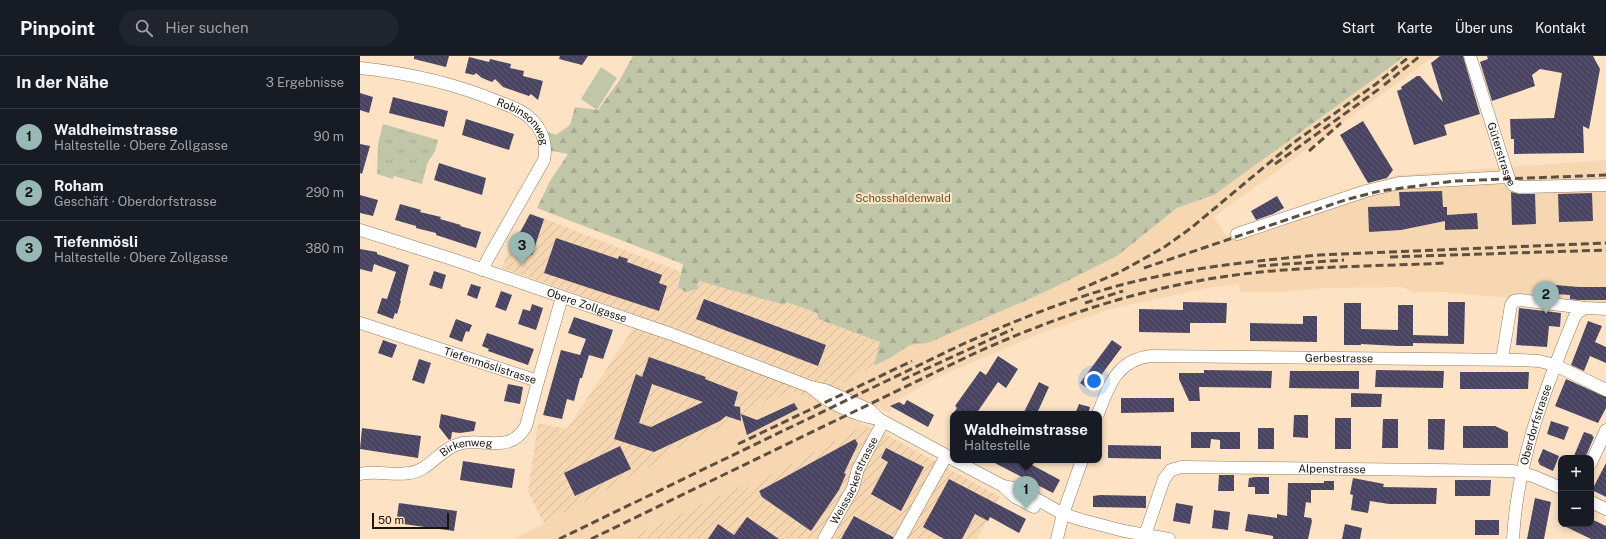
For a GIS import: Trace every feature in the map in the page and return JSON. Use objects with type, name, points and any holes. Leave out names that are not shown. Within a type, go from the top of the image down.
[{"type":"street","name":"Güterstrasse","points":[[1470,56],[1508,177],[1513,185],[1519,187],[1606,185]]},
{"type":"street","name":"Robinsonweg","points":[[360,68],[414,76],[462,88],[486,96],[520,111],[531,118],[538,128],[545,147],[544,160],[490,253],[482,270]]},
{"type":"street","points":[[1238,234],[1366,191],[1399,183],[1508,177]]},
{"type":"street","name":"Obere Zollgasse","points":[[360,230],[562,297],[722,353],[811,388],[821,397],[866,417],[881,421],[950,457]]},
{"type":"street","name":"Tiefenmöslistrasse","points":[[360,323],[538,381],[562,297]]},
{"type":"street","points":[[1502,359],[1511,305],[1514,301],[1520,300],[1580,311],[1606,309]]},
{"type":"street","name":"Oberdorfstrasse","points":[[1513,539],[1517,495],[1521,472],[1541,404],[1555,365],[1580,311]]},
{"type":"street","name":"Gerbestrasse","points":[[1099,411],[1108,387],[1120,370],[1130,362],[1141,357],[1152,356],[1502,359],[1539,361],[1555,365],[1606,390]]},
{"type":"street","name":"Birkenweg","points":[[360,474],[376,472],[410,473],[424,467],[448,448],[457,444],[473,441],[501,443],[516,439],[526,426],[538,381]]},
{"type":"street","name":"Weissackerstrasse","points":[[824,539],[853,488],[858,469],[881,421]]},
{"type":"street","points":[[1594,456],[1606,430]]},
{"type":"street","points":[[900,539],[950,460]]},
{"type":"street","name":"Obere Zollgasse","points":[[960,463],[1003,486],[1015,497],[1048,514],[1063,514],[1101,526],[1169,539]]},
{"type":"street","points":[[1057,539],[1063,514],[1081,463]]},
{"type":"street","name":"Alpenstrasse","points":[[1145,535],[1164,479],[1170,470],[1176,468],[1513,471],[1533,476],[1558,487]]},
{"type":"street","points":[[1594,503],[1606,509]]},
{"type":"shaded area","points":[[1404,56],[1434,56],[1214,217],[1226,236],[1397,175],[1606,160],[1606,305],[1574,304],[1444,292],[1412,292],[1403,287],[1324,288],[1280,292],[1240,292],[1239,284],[1214,287],[1114,308],[1044,332],[940,376],[896,401],[889,413],[878,406],[852,419],[864,425],[745,489],[741,486],[626,539],[514,539],[664,460],[667,454],[748,414],[748,408],[792,391],[812,400],[890,358],[910,345],[928,343],[1043,293],[1117,256],[1177,208],[1214,195]]},
{"type":"shaded area","points":[[530,213],[681,272],[678,287],[699,281],[785,304],[786,302],[817,313],[818,319],[881,342],[874,366],[839,385],[840,388],[817,399],[812,400],[792,391],[748,408],[749,414],[667,454],[665,459],[544,523],[528,492],[538,423],[567,429],[633,329],[639,316],[502,268],[507,254]]},
{"type":"shaded area","points":[[864,425],[889,436],[1000,497],[977,539],[626,539],[741,486],[745,489]]},
{"type":"green space","name":"Schosshaldenwald","points":[[633,56],[1404,56],[1214,195],[1177,208],[1117,256],[1043,293],[928,343],[910,345],[874,366],[880,342],[818,319],[817,313],[786,302],[785,305],[699,281],[697,289],[686,292],[678,287],[683,264],[537,208],[550,181],[568,154],[547,150],[540,129],[556,135],[570,125],[575,107],[598,110],[619,81]]},
{"type":"green space","points":[[601,67],[617,78],[597,110],[581,99]]},
{"type":"green space","points":[[383,124],[438,140],[435,151],[427,164],[422,184],[394,176],[393,179],[377,174],[378,144]]},
{"type":"building","points":[[414,56],[449,56],[446,67],[414,59]]},
{"type":"building","points":[[560,56],[588,56],[582,65],[559,59]]},
{"type":"building","points":[[1440,56],[1463,56],[1480,114],[1444,125],[1447,135],[1414,145],[1397,91],[1402,89],[1401,87],[1417,76],[1420,76],[1443,102],[1431,63]]},
{"type":"building","points":[[1487,56],[1593,56],[1600,69],[1589,129],[1583,126],[1584,153],[1514,154],[1514,139],[1511,139],[1510,119],[1554,118],[1562,73],[1540,69],[1532,75],[1535,86],[1492,101],[1480,62],[1488,59]]},
{"type":"building","points":[[469,57],[489,62],[490,59],[511,64],[510,68],[524,71],[523,76],[543,81],[538,100],[531,94],[529,96],[503,87],[495,79],[492,82],[482,78],[476,73],[474,75],[465,73]]},
{"type":"building","points":[[360,93],[373,97],[369,113],[360,110]]},
{"type":"building","points":[[393,97],[448,111],[444,127],[389,113]]},
{"type":"building","points":[[466,119],[514,134],[509,150],[462,135]]},
{"type":"building","points":[[1363,121],[1393,170],[1387,178],[1368,183],[1340,135]]},
{"type":"building","points":[[360,144],[370,146],[362,174],[360,173]]},
{"type":"building","points":[[439,163],[486,178],[482,195],[434,180]]},
{"type":"building","points":[[1442,191],[1443,207],[1447,207],[1447,215],[1477,213],[1478,229],[1445,230],[1445,221],[1401,230],[1369,232],[1368,207],[1400,206],[1399,192]]},
{"type":"building","points":[[1511,192],[1519,194],[1535,194],[1536,224],[1512,225]]},
{"type":"building","points":[[1592,193],[1593,221],[1559,222],[1558,194]]},
{"type":"building","points":[[360,195],[378,200],[373,216],[360,213]]},
{"type":"building","points":[[1277,196],[1284,208],[1256,220],[1251,211]]},
{"type":"building","points":[[400,204],[481,232],[476,248],[395,220]]},
{"type":"building","points":[[530,214],[544,219],[532,255],[511,249]]},
{"type":"building","points":[[556,238],[618,259],[619,256],[628,259],[627,262],[662,275],[659,283],[667,286],[659,311],[544,273]]},
{"type":"building","points":[[360,249],[377,252],[377,254],[409,265],[401,301],[397,314],[395,313],[393,319],[377,313],[382,298],[387,299],[396,272],[374,264],[372,272],[360,269]]},
{"type":"building","points":[[434,271],[446,275],[442,289],[429,285]]},
{"type":"building","points":[[471,284],[481,287],[477,299],[467,295]]},
{"type":"building","points":[[1543,284],[1579,287],[1606,287],[1606,300],[1578,300],[1570,299],[1570,295],[1542,293]]},
{"type":"building","points":[[501,291],[512,295],[506,311],[495,307]]},
{"type":"building","points":[[704,299],[826,345],[818,366],[696,319]]},
{"type":"building","points":[[1183,302],[1227,303],[1226,323],[1190,323],[1190,333],[1139,332],[1139,309],[1183,310]]},
{"type":"building","points":[[1448,302],[1465,302],[1464,344],[1413,343],[1413,346],[1361,344],[1344,345],[1344,303],[1361,303],[1361,329],[1398,330],[1398,305],[1413,305],[1413,335],[1448,336]]},
{"type":"building","points":[[532,304],[543,308],[536,330],[518,324],[523,309],[530,311]]},
{"type":"building","points":[[1519,308],[1561,313],[1560,327],[1549,326],[1547,347],[1516,345]]},
{"type":"building","points":[[1303,316],[1317,316],[1317,342],[1250,341],[1250,323],[1303,324]]},
{"type":"building","points":[[574,317],[613,330],[603,359],[589,355],[582,378],[580,378],[574,401],[567,399],[562,419],[543,415],[561,350],[580,355],[586,339],[568,333]]},
{"type":"building","points":[[456,319],[472,325],[469,332],[466,331],[462,342],[449,337]]},
{"type":"building","points":[[1588,321],[1602,326],[1595,342],[1606,347],[1606,363],[1590,356],[1584,371],[1571,365]]},
{"type":"building","points":[[487,333],[534,349],[528,365],[488,351],[489,349],[482,346]]},
{"type":"building","points":[[383,340],[397,345],[392,358],[378,353]]},
{"type":"building","points":[[1112,340],[1122,347],[1090,390],[1080,383]]},
{"type":"building","points":[[998,356],[1018,369],[1006,388],[998,382],[978,411],[955,411],[957,408],[955,406],[980,371],[986,375]]},
{"type":"building","points":[[649,357],[706,377],[705,379],[738,392],[734,406],[740,407],[741,421],[726,416],[720,421],[654,452],[614,439],[636,374],[642,377]],"holes":[[[652,384],[703,402],[651,427],[639,423]]]},
{"type":"building","points":[[419,359],[431,363],[424,384],[412,380]]},
{"type":"building","points":[[1204,370],[1272,371],[1271,388],[1199,387],[1200,401],[1189,401],[1179,379],[1179,373],[1204,373]]},
{"type":"building","points":[[1376,370],[1444,371],[1443,388],[1375,387]]},
{"type":"building","points":[[1290,371],[1359,371],[1359,389],[1289,388]]},
{"type":"building","points":[[1460,372],[1529,372],[1528,389],[1460,389]]},
{"type":"building","points":[[1566,379],[1606,397],[1606,408],[1598,423],[1555,406]]},
{"type":"building","points":[[1039,382],[1049,387],[1038,411],[1024,411]]},
{"type":"building","points":[[508,384],[523,387],[520,404],[504,401]]},
{"type":"building","points":[[1351,393],[1382,394],[1381,407],[1351,407]]},
{"type":"building","points":[[1121,398],[1174,398],[1174,412],[1121,413]]},
{"type":"building","points":[[907,400],[934,415],[928,427],[890,406],[899,402],[904,405]]},
{"type":"building","points":[[794,403],[798,409],[747,435],[741,414],[757,420]]},
{"type":"building","points":[[1079,404],[1090,407],[1089,411],[1076,411]]},
{"type":"building","points":[[441,414],[476,422],[474,431],[460,433],[452,432],[451,439],[449,440],[439,427]]},
{"type":"building","points":[[1294,415],[1308,415],[1308,438],[1293,437]]},
{"type":"building","points":[[1335,418],[1351,418],[1351,449],[1335,449]]},
{"type":"building","points":[[1383,419],[1398,419],[1398,448],[1382,448]]},
{"type":"building","points":[[1428,419],[1445,419],[1444,450],[1428,449]]},
{"type":"building","points":[[1551,421],[1569,427],[1564,440],[1547,434]]},
{"type":"building","points":[[1463,426],[1495,426],[1508,432],[1508,448],[1463,448]]},
{"type":"building","points":[[362,428],[421,436],[418,458],[360,449]]},
{"type":"building","points":[[1258,428],[1274,428],[1274,449],[1258,449]]},
{"type":"building","points":[[1191,432],[1240,432],[1240,449],[1220,449],[1220,440],[1211,439],[1210,448],[1191,448]]},
{"type":"building","points":[[1584,432],[1593,435],[1592,436],[1594,437],[1586,455],[1574,455]]},
{"type":"building","points":[[855,439],[858,444],[844,473],[846,474],[839,490],[811,531],[762,497],[759,491]]},
{"type":"building","points":[[1108,445],[1161,446],[1161,459],[1108,458]]},
{"type":"building","points":[[620,446],[631,469],[575,496],[564,473]]},
{"type":"building","points":[[886,448],[924,467],[901,511],[871,494],[888,462],[881,458]]},
{"type":"building","points":[[1543,449],[1558,456],[1553,471],[1540,465],[1538,461]]},
{"type":"building","points":[[463,461],[515,469],[512,488],[460,480]]},
{"type":"building","points":[[995,463],[1029,463],[1060,480],[1053,493]]},
{"type":"building","points":[[1606,463],[1606,497],[1594,491],[1594,486]]},
{"type":"building","points":[[1219,475],[1234,475],[1234,491],[1218,491]]},
{"type":"building","points":[[1269,477],[1269,494],[1255,494],[1255,487],[1248,487],[1249,478]]},
{"type":"building","points":[[1353,478],[1384,484],[1383,487],[1437,488],[1436,504],[1389,504],[1370,501],[1368,513],[1351,510],[1353,495],[1350,494]]},
{"type":"building","points":[[949,479],[1026,519],[1019,533],[990,517],[988,521],[975,514],[962,539],[944,539],[923,527]]},
{"type":"building","points":[[1455,480],[1491,480],[1490,496],[1455,496]]},
{"type":"building","points":[[1324,481],[1334,481],[1334,490],[1311,490],[1311,503],[1306,502],[1304,517],[1311,518],[1312,521],[1308,539],[1273,539],[1273,536],[1245,531],[1248,514],[1277,518],[1277,514],[1287,516],[1288,483],[1324,483]]},
{"type":"building","points":[[1093,496],[1146,496],[1146,508],[1093,507]]},
{"type":"building","points":[[1535,498],[1551,502],[1544,539],[1527,539]]},
{"type":"building","points":[[399,503],[457,511],[454,531],[396,523]]},
{"type":"building","points":[[1176,503],[1193,506],[1190,524],[1173,521]]},
{"type":"building","points":[[1214,510],[1230,512],[1228,530],[1212,528]]},
{"type":"building","points":[[854,516],[893,537],[893,539],[841,539]]},
{"type":"building","points":[[747,517],[779,539],[708,539],[718,524],[734,535]]},
{"type":"building","points":[[1475,520],[1499,520],[1499,535],[1475,535]]},
{"type":"building","points":[[1594,520],[1606,526],[1606,539],[1591,539],[1566,527],[1594,527]]},
{"type":"building","points":[[1345,524],[1362,528],[1360,539],[1342,539]]},
{"type":"railway","points":[[1078,290],[1118,273],[1163,248],[1191,228],[1293,143],[1376,84],[1410,56]]},
{"type":"railway","points":[[1384,85],[1420,56]]},
{"type":"railway","points":[[1275,164],[1379,89]]},
{"type":"railway","points":[[1309,151],[1341,123]]},
{"type":"railway","points":[[1144,268],[1345,200],[1380,191],[1454,181],[1606,175]]},
{"type":"railway","points":[[559,539],[963,344],[1060,304],[1109,288],[1160,276],[1219,266],[1319,255],[1606,243]]},
{"type":"railway","points":[[1390,257],[1606,250]]},
{"type":"railway","points":[[1258,266],[1344,260]]},
{"type":"railway","points":[[591,539],[969,356],[1004,340],[1075,313],[1148,292],[1185,283],[1223,277],[1307,268],[1446,263]]},
{"type":"railway","points":[[1085,303],[1123,291]]},
{"type":"railway","points":[[902,380],[1013,329]]},
{"type":"railway","points":[[738,444],[912,361]]},
{"type":"place","name":"Tiefenmösli","points":[[522,265]]},
{"type":"place","name":"Roham","points":[[1546,314]]},
{"type":"place","name":"Waldheimstrasse","points":[[1026,509]]}]
